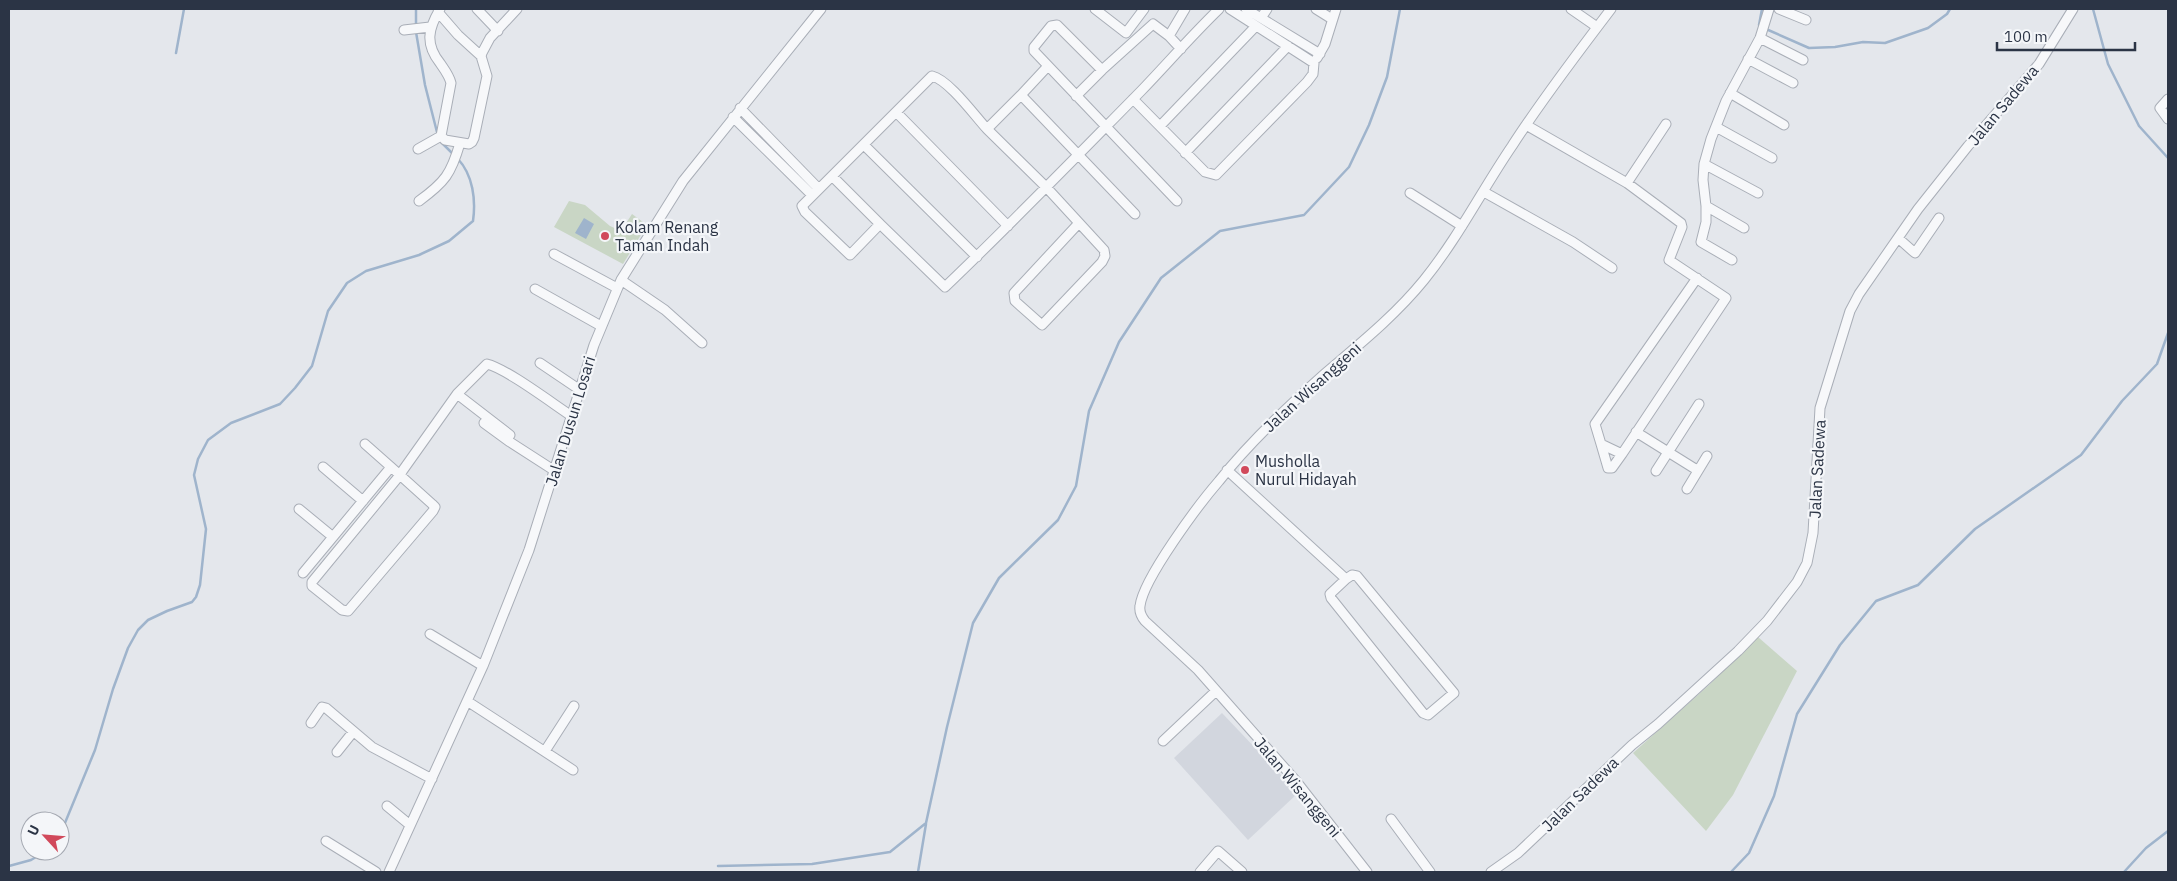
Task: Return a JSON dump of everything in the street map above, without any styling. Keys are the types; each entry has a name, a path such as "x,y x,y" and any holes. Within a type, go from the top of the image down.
{"street":[{"path":"477,9 498,31"},
{"path":"481,56 485,45 517,9"},
{"name":"Jalan Dusun Losari","path":"393,870 410,825 483,666 529,550 601,326 619,284 683,181 821,9"},
{"path":"1096,9 1134,41"},
{"path":"1169,36 1185,9"},
{"path":"832,176 946,287 1047,188 1219,9"},
{"path":"1230,9 1320,54"},
{"path":"1246,9 1288,46 1314,63"},
{"path":"1160,126 1259,22 1267,9"},
{"path":"1316,9 1332,18"},
{"path":"1133,99 1205,172 1216,175 1313,74 1314,63 1330,31 1336,9"},
{"path":"1571,9 1597,27"},
{"name":"Jalan Wisanggeni","path":"1367,872 1296,781 1183,655 1144,621 1140,610 1142,598 1178,536 1227,470 1264,430 1402,303 1423,281 1462,226 1565,67 1610,9"},
{"path":"1779,9 1806,20"},
{"name":"Jalan Sadewa","path":"1491,872 1518,852 1632,745 1658,724 1738,651 1768,621 1797,582 1807,563 1813,533 1817,434 1826,384 1850,311 1898,238 1968,146 2038,64 2073,9"},
{"path":"418,150 438,138 469,144 474,138 487,76 481,56 458,35 439,10 427,28 431,51 448,75 451,83 438,138"},
{"path":"1126,33 1142,12 1181,49"},
{"path":"1732,260 1701,242 1706,206 1703,180 1704,164 1730,93 1761,36 1768,12"},
{"path":"1076,96 1153,24"},
{"path":"1102,70 1055,25 1051,26 1034,47 1034,51 1105,128 1177,201"},
{"path":"406,30 427,28"},
{"path":"1761,36 1803,60"},
{"path":"1185,153 1288,46"},
{"path":"1748,59 1793,83"},
{"path":"986,129 1048,66"},
{"path":"880,224 850,254 803,209 804,204 930,78 935,77 950,88 986,129 1047,188 1104,250 1104,259 1042,325 1015,301 1014,293 1079,223"},
{"path":"1730,93 1784,125"},
{"path":"1021,95 1135,214"},
{"path":"2168,100 2160,108 2168,119"},
{"path":"740,108 816,192"},
{"path":"896,112 1008,226"},
{"path":"733,117 816,192"},
{"path":"1627,184 1666,124"},
{"path":"1526,125 1627,184 1681,223 1682,227 1669,260 1697,278 1726,298 1622,454 1612,468 1608,468 1595,424 1697,278"},
{"path":"1716,127 1772,158"},
{"path":"419,201 444,180 454,165 460,143"},
{"path":"864,144 977,257"},
{"path":"1704,164 1758,193"},
{"path":"1484,192 1573,242 1612,268"},
{"path":"1410,193 1462,226"},
{"path":"1706,206 1744,228"},
{"path":"1898,238 1915,253 1939,218"},
{"path":"554,254 658,304 702,342"},
{"path":"535,290 601,326"},
{"path":"540,363 580,390"},
{"path":"365,444 400,474 432,504 434,511 348,611 345,612 311,584 400,474 457,394 483,366 487,364 501,370 573,417"},
{"path":"457,394 510,434"},
{"path":"1656,471 1699,404"},
{"path":"484,423 555,471"},
{"path":"1636,432 1697,470"},
{"path":"1601,444 1622,454"},
{"path":"1687,489 1707,456"},
{"path":"323,467 363,501"},
{"path":"304,573 391,467"},
{"path":"1227,470 1346,579"},
{"path":"299,509 333,537"},
{"path":"1352,575 1357,576 1454,693 1428,715 1423,714 1331,598 1330,594 1346,579 1352,575"},
{"path":"430,634 483,666"},
{"path":"1164,741 1216,691"},
{"path":"467,701 573,770"},
{"path":"545,751 574,706"},
{"path":"311,723 322,707 324,707 372,747 432,779"},
{"path":"337,752 353,732"},
{"path":"388,806 410,825"},
{"path":"1391,819 1430,872"},
{"path":"326,840 376,872"},
{"path":"1200,872 1218,851 1242,872"}],"shaded area":[{"path":"1222,713 1298,793 1248,840 1174,758"}],"green space":[{"name":"Kolam Renang Taman Indah","path":"569,201 585,205 610,226 621,231 632,214 647,225 623,264 554,227"},
{"path":"1758,637 1797,671 1733,795 1706,831 1633,753 1709,685"}],"water":[{"path":"584,218 594,224 586,239 575,233"}],"waterway":[{"path":"176,53 184,9"},
{"path":"416,9 416,26"},
{"path":"718,866 812,864 890,852 926,823 947,727 973,623 999,578 1058,520 1076,486 1089,411 1119,342 1161,278 1220,231 1304,215 1349,167 1369,125 1387,77 1400,9"},
{"path":"1762,9 1759,25 1762,26"},
{"path":"1766,29 1809,48 1835,47 1863,42 1885,43 1928,28 1947,14 1950,9"},
{"path":"2093,9 2108,64 2139,126 2168,158"},
{"path":"416,32 425,85 439,140 454,155"},
{"path":"70,811 95,750 113,689 128,648 138,630 148,620 192,602 196,597 200,585 206,529 194,475 198,459 208,440 231,423 280,404 295,388 312,366 328,311 347,283 366,271 419,255 449,241 473,221 474,196 467,172 458,159"},
{"path":"1731,872 1749,853 1774,796 1797,714 1840,645 1876,601 1918,585 1975,529 2081,455 2122,401 2157,364 2168,333"},
{"path":"918,872 926,824"},
{"path":"2124,872 2146,848 2168,831"},
{"path":"9,866 27,861"}],"place":[{"name":"Kolam Renang Taman Indah","path":"605,236"},
{"name":"Musholla Nurul Hidayah","path":"1245,470"}]}
